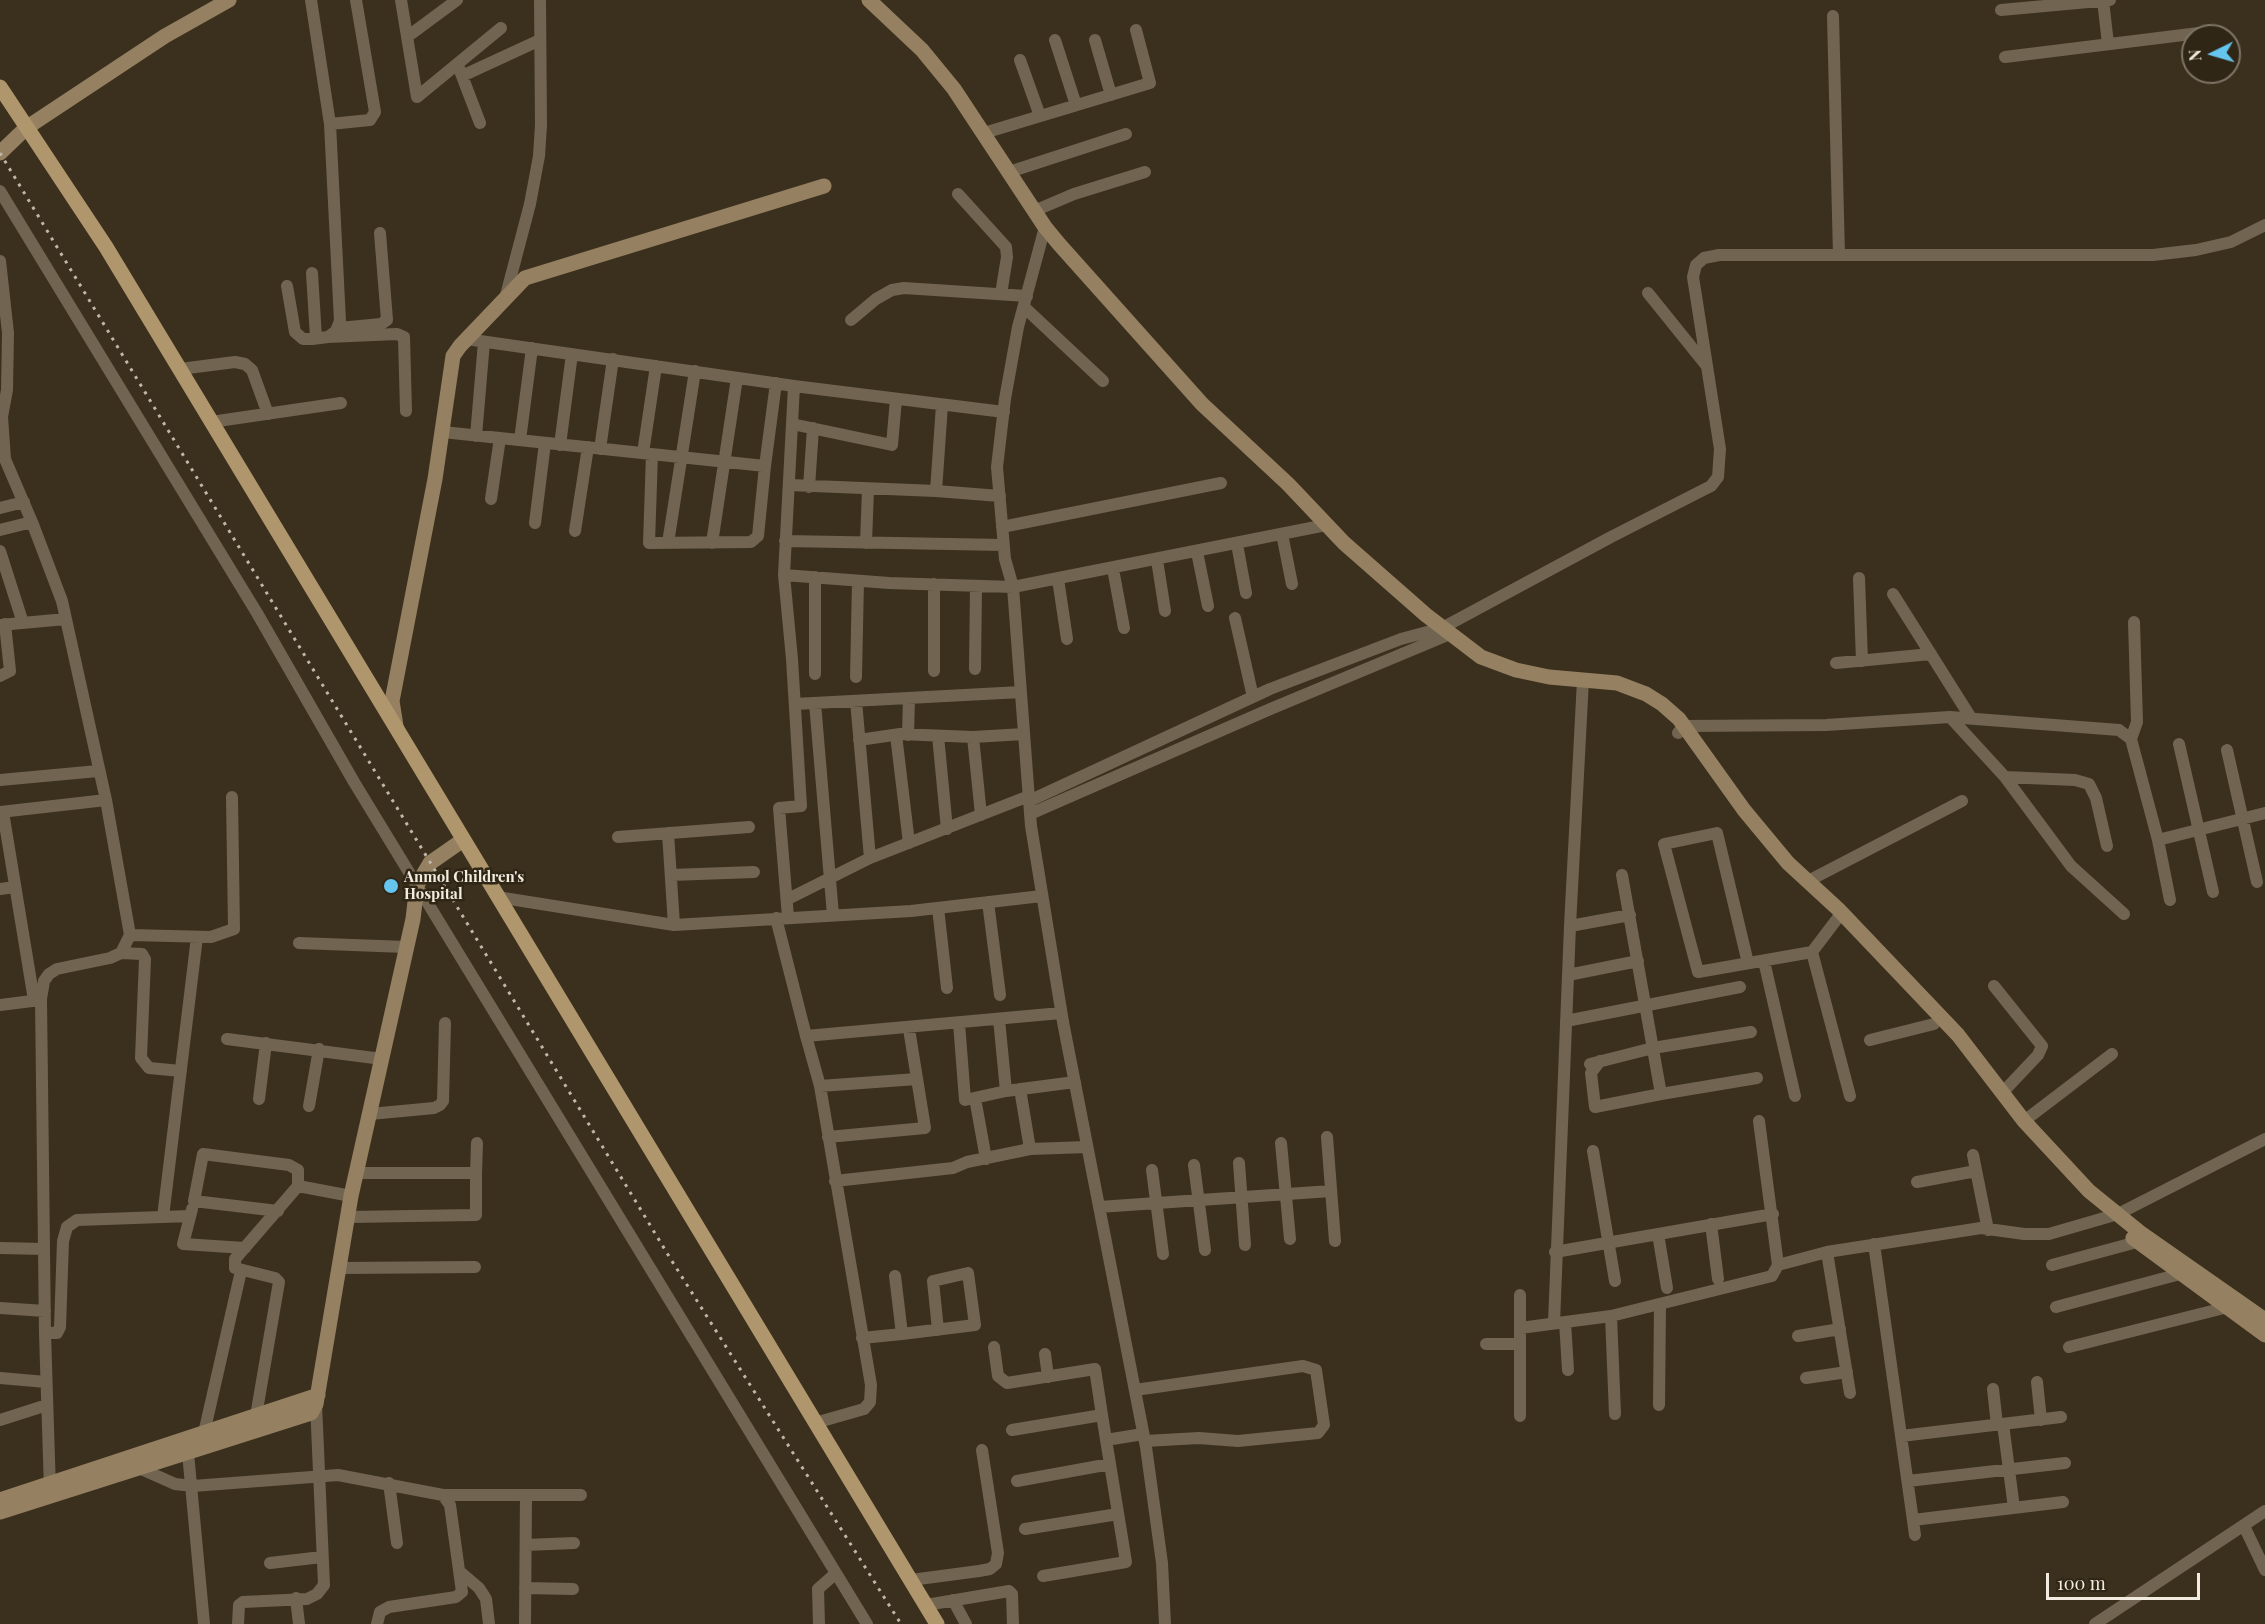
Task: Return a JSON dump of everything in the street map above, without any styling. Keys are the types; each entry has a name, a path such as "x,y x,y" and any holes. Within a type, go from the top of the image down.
{"main road":[{"path":"0,87 106,247 938,1624"}],"street":[{"path":"0,153 26,128 165,36 229,0"},
{"path":"311,0 330,123 339,328"},
{"path":"330,123 370,120 375,112 356,0"},
{"path":"401,0 417,98 460,70 540,40"},
{"path":"407,37 445,4 457,0"},
{"path":"504,300 530,204 538,156 541,125 540,0"},
{"path":"869,0 922,50 954,88 1045,227 1184,385 1288,484 1326,525 1446,631 1481,657 1516,670 1617,683 1646,694 1662,704 1788,863 1808,881 1831,910 1934,1024 2020,1129 2070,1183 2229,1302 2265,1335"},
{"path":"2001,10 2106,0 2108,44"},
{"path":"1833,16 1839,255"},
{"path":"460,70 501,28"},
{"path":"984,133 1150,83 1136,30"},
{"path":"2005,57 2181,35"},
{"path":"1054,40 1076,105"},
{"path":"1095,40 1111,95"},
{"path":"1020,60 1040,116"},
{"path":"460,70 480,123"},
{"path":"1009,172 1126,134"},
{"path":"1034,211 1074,194 1145,172"},
{"path":"396,730 392,701 403,656 443,432 453,356 466,339 525,279 544,271 824,186"},
{"path":"0,190 257,613 417,885 867,1624"},
{"path":"958,194 1006,247 1002,294"},
{"path":"1030,814 1446,631 1711,486 1718,477 1721,462 1693,277 1696,264 1711,255 2153,255 2196,250 2231,242 2265,225"},
{"path":"1045,227 1025,301 1004,412 997,467 1002,527 1013,587 1030,814 1042,896 1087,1147 1144,1438 1162,1563 1165,1624"},
{"path":"322,337 339,328 381,324 387,320 380,233"},
{"path":"0,261 8,333 2,443 4,459 24,502 62,601 106,800 130,935 121,953"},
{"path":"312,273 322,337"},
{"path":"287,286 296,332 303,339 397,334 404,337 406,411"},
{"path":"851,320 876,299 892,290 904,288 1002,294 1025,301 1103,381"},
{"path":"1648,293 1707,366"},
{"path":"466,339 794,386 1004,412"},
{"path":"476,435 484,342"},
{"path":"520,440 532,348"},
{"path":"560,444 572,354"},
{"path":"575,531 613,359"},
{"path":"180,369 235,362 245,364 252,370 268,414"},
{"path":"656,366 647,454 649,543 751,542 758,536 776,383"},
{"path":"668,543 695,371"},
{"path":"712,543 737,378"},
{"path":"794,386 784,575 801,806 779,808 788,899 782,918 806,1036 820,1086 871,1385 870,1402 864,1408 815,1423"},
{"path":"792,424 892,445 896,399"},
{"path":"211,422 341,403"},
{"path":"936,491 942,405"},
{"path":"809,487 813,428"},
{"path":"443,432 765,466"},
{"path":"491,499 500,438"},
{"path":"535,523 545,443"},
{"path":"1002,527 1221,483"},
{"path":"789,485 1000,496"},
{"path":"866,543 868,489"},
{"path":"0,508 24,502"},
{"path":"0,530 32,522"},
{"path":"784,575 1013,587 1326,525"},
{"path":"1282,534 1292,584"},
{"path":"785,542 1004,545"},
{"path":"1238,543 1246,593"},
{"path":"0,551 23,622"},
{"path":"1197,552 1208,606"},
{"path":"1157,560 1165,610"},
{"path":"1113,568 1124,628"},
{"path":"815,577 815,674"},
{"path":"1859,578 1862,661"},
{"path":"1058,579 1067,639"},
{"path":"856,677 858,580"},
{"path":"934,584 934,671"},
{"path":"975,669 976,586"},
{"path":"1893,594 1971,718"},
{"path":"1234,618 1253,697"},
{"path":"0,676 10,672 3,624 66,619"},
{"path":"2134,622 2137,722 2131,739 2170,900"},
{"path":"788,899 870,858 1029,798 1253,697 1401,639 1446,631"},
{"path":"1836,663 1931,654"},
{"path":"1568,1370 1556,1323 1555,1252 1583,680"},
{"path":"795,704 1021,692"},
{"path":"909,698 902,735 909,843"},
{"path":"856,701 870,858"},
{"path":"815,703 833,915"},
{"path":"1681,729 1826,726 1950,717 2119,730 2131,739"},
{"path":"1950,717 2005,777 2071,866 2124,914"},
{"path":"1681,729 1762,845 1958,1035 2024,1121 2137,1242 2180,1274 2265,1320"},
{"path":"860,740 902,735 973,737 1024,734"},
{"path":"938,736 946,829"},
{"path":"973,737 981,815"},
{"path":"2179,744 2213,892"},
{"path":"2227,750 2257,882"},
{"path":"0,780 98,771"},
{"path":"2005,777 2075,780 2089,784 2096,798 2107,846"},
{"path":"130,935 197,937 225,935 234,929 232,796"},
{"path":"50,1491 38,1000 1,812 106,800"},
{"path":"1808,881 1962,801"},
{"path":"2157,840 2265,813"},
{"path":"618,837 749,827"},
{"path":"668,833 674,925"},
{"path":"1749,963 1717,833 1664,844 1698,972 1812,952"},
{"path":"238,1624 239,1605 243,1602 308,1599 317,1594 324,1585 318,1476 317,1400 341,1268 351,1196 406,947 417,885 430,863 463,840"},
{"path":"671,876 754,872"},
{"path":"1622,875 1661,1094"},
{"path":"0,889 15,887"},
{"path":"497,897 674,925 938,908 1042,896"},
{"path":"988,902 1000,995"},
{"path":"938,908 947,988"},
{"path":"1831,910 1812,952 1850,1096"},
{"path":"1570,926 1630,915"},
{"path":"163,1217 197,937"},
{"path":"299,943 406,947"},
{"path":"38,1000 44,981 57,969 110,958 121,953 142,954 145,959 141,1058 149,1068 181,1071"},
{"path":"1568,975 1638,961"},
{"path":"1764,961 1795,1096"},
{"path":"1994,986 2042,1046 2038,1055 2002,1092"},
{"path":"1566,1021 1740,987"},
{"path":"0,1005 38,1000"},
{"path":"806,1036 909,1029 1062,1013"},
{"path":"999,1020 1006,1091"},
{"path":"370,1114 440,1106 445,1023"},
{"path":"959,1023 965,1100 1006,1091 1075,1082"},
{"path":"1870,1040 1934,1024"},
{"path":"828,1137 925,1128 909,1029"},
{"path":"1750,1032 1653,1048 1595,1063 1591,1073 1595,1107 1757,1077"},
{"path":"227,1039 319,1049 382,1059"},
{"path":"259,1099 266,1043"},
{"path":"309,1106 319,1049"},
{"path":"2024,1121 2112,1054"},
{"path":"820,1086 917,1079"},
{"path":"1020,1089 1030,1149"},
{"path":"975,1098 986,1159"},
{"path":"1520,1328 1611,1316 1772,1276 1779,1265 1759,1120"},
{"path":"1327,1137 1335,1241"},
{"path":"1779,1265 1827,1252 1874,1244 1988,1230 2049,1234 2113,1215 2265,1139"},
{"path":"348,1217 476,1215 477,1143"},
{"path":"1281,1143 1290,1239"},
{"path":"835,1181 953,1168 1030,1149 1087,1147"},
{"path":"1593,1151 1615,1281"},
{"path":"244,1248 183,1244 203,1154 289,1165 298,1170 298,1186 233,1263 235,1268 241,1271 275,1278 279,1282 256,1416"},
{"path":"1973,1155 1988,1230"},
{"path":"1239,1163 1245,1245"},
{"path":"1194,1165 1205,1250"},
{"path":"1152,1170 1163,1254"},
{"path":"1917,1182 1976,1172"},
{"path":"357,1173 476,1173"},
{"path":"298,1186 351,1196"},
{"path":"1099,1207 1331,1191"},
{"path":"194,1201 278,1211"},
{"path":"1555,1252 1773,1214"},
{"path":"45,1333 57,1333 60,1328 63,1241 68,1227 76,1220 190,1216"},
{"path":"1711,1224 1718,1279"},
{"path":"1658,1234 1667,1287"},
{"path":"2052,1265 2137,1242"},
{"path":"1874,1244 1916,1535"},
{"path":"0,1248 44,1249"},
{"path":"1827,1252 1850,1393"},
{"path":"341,1268 475,1267"},
{"path":"204,1433 241,1271"},
{"path":"862,1338 938,1330 975,1325 968,1273 933,1281 938,1330"},
{"path":"2056,1307 2180,1274"},
{"path":"895,1276 902,1334"},
{"path":"1520,1295 1520,1416"},
{"path":"2069,1347 2229,1302"},
{"path":"1659,1405 1660,1305"},
{"path":"0,1308 45,1311"},
{"path":"1611,1316 1615,1414"},
{"path":"1798,1336 1840,1329"},
{"path":"1486,1344 1520,1344"},
{"path":"994,1347 998,1376 1007,1383 1095,1369 1126,1562 1043,1576"},
{"path":"1045,1354 1048,1377"},
{"path":"1106,1440 1199,1438 1238,1441 1318,1433 1324,1425 1317,1370 1303,1366 1135,1390"},
{"path":"1806,1378 1846,1372"},
{"path":"0,1378 46,1382"},
{"path":"2037,1382 2041,1420"},
{"path":"1994,1389 2014,1508"},
{"path":"0,1512 204,1433 317,1400"},
{"path":"0,1500 50,1491 139,1468 300,1418 311,1413 317,1400"},
{"path":"0,1420 47,1405"},
{"path":"1012,1430 1102,1415"},
{"path":"1901,1436 2061,1418"},
{"path":"910,1580 990,1569 996,1564 998,1553 982,1450"},
{"path":"188,1453 193,1486 204,1624"},
{"path":"1908,1481 2066,1463"},
{"path":"1017,1481 1110,1464"},
{"path":"139,1468 175,1484 193,1486 338,1475 443,1494 581,1495"},
{"path":"389,1483 397,1543"},
{"path":"377,1624 380,1612 388,1607 456,1597 462,1592 450,1505 443,1494"},
{"path":"525,1624 526,1495"},
{"path":"1913,1520 2063,1502"},
{"path":"2095,1624 2265,1511"},
{"path":"1025,1529 1119,1514"},
{"path":"2244,1526 2265,1570"},
{"path":"526,1545 574,1543"},
{"path":"270,1563 322,1557"},
{"path":"459,1571 479,1588 486,1599 489,1624"},
{"path":"819,1624 818,1589 835,1574"},
{"path":"525,1588 573,1589"},
{"path":"926,1605 1009,1592 1012,1594 1013,1624"},
{"path":"296,1598 299,1624"},
{"path":"953,1600 966,1624"}],"railway":[{"path":"0,153 670,1258 901,1624"}],"place":[{"name":"Anmol Children's Hospital","path":"391,886"}]}
